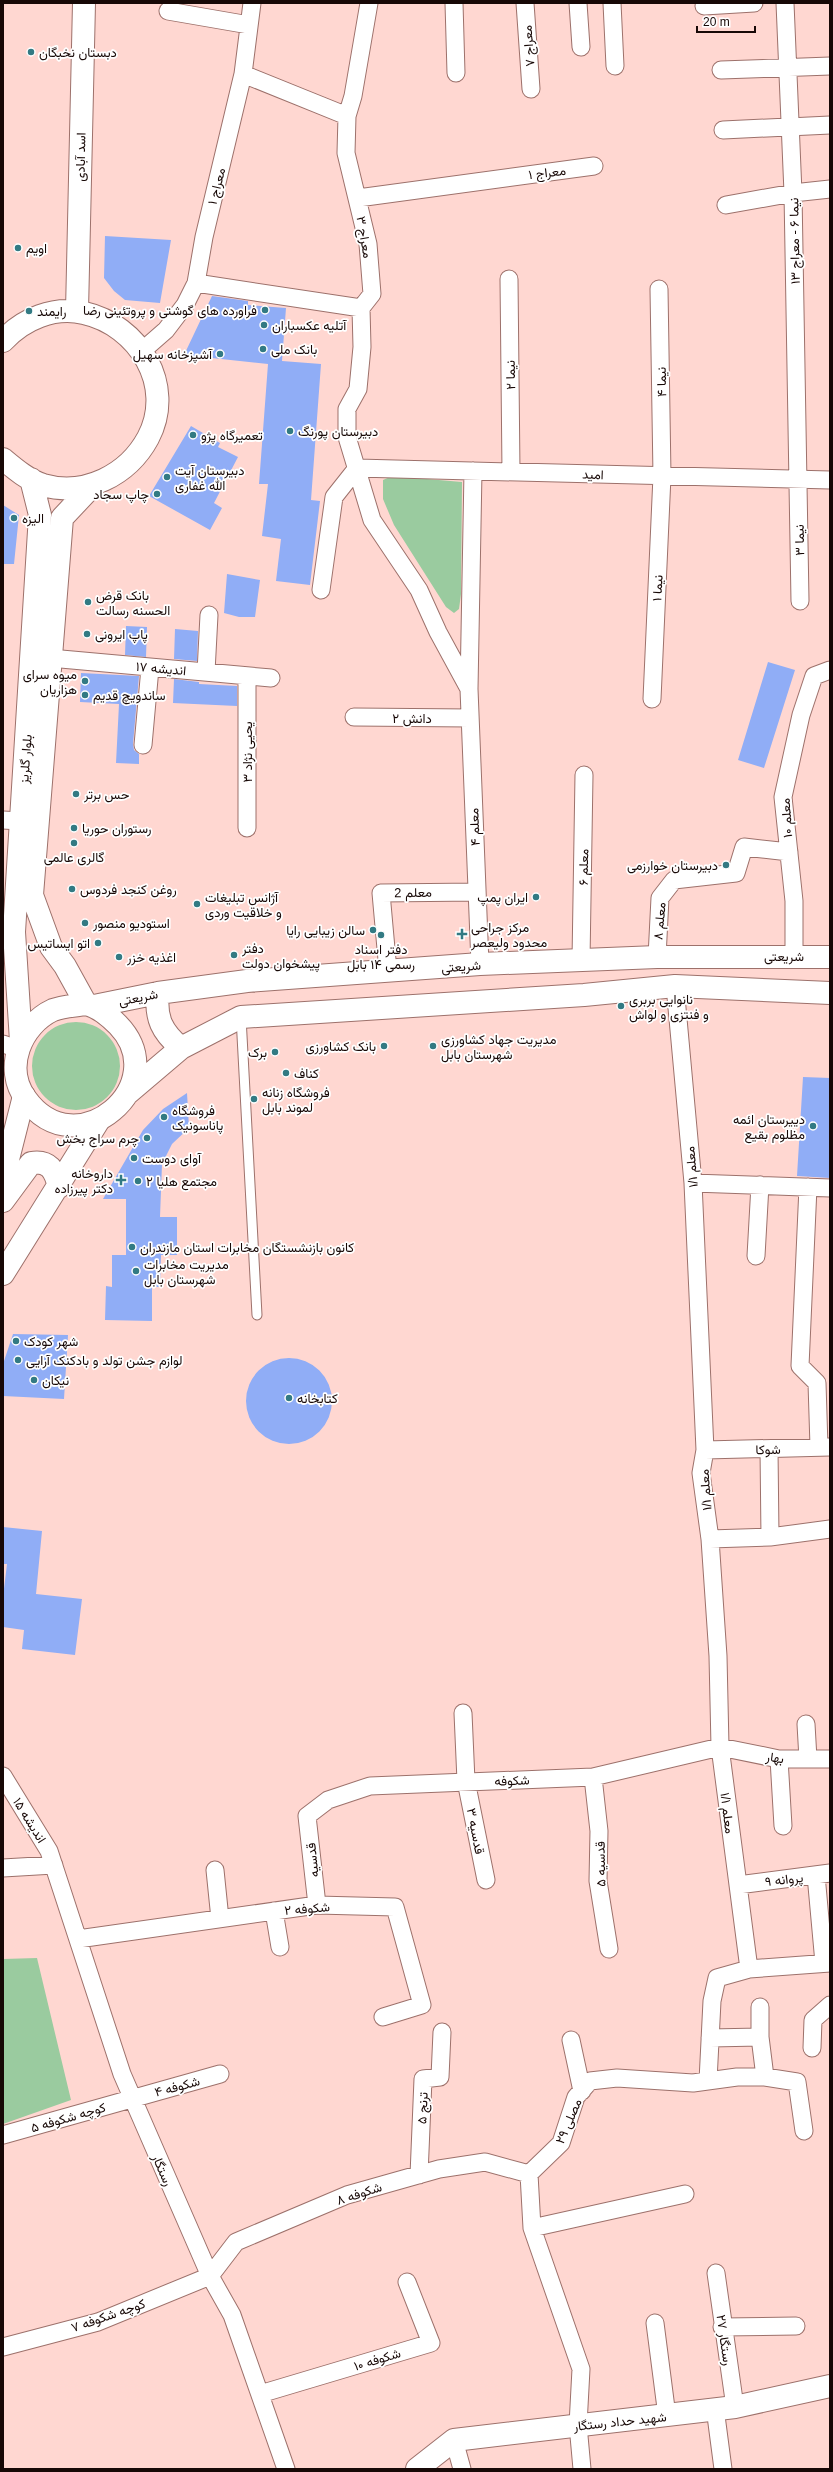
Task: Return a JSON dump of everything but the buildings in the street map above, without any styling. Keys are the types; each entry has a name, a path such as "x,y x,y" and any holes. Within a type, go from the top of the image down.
{"main road":[{"name":"اسد آبادی","path":"77,311 84,3"},
{"path":"3,341 12,331 31,319 54,312 77,311 100,316 122,328 142,351 151,366 157,390 156,414 148,437 135,458 117,474 94,484 69,488 43,484 31,479 21,474 3,459"},
{"name":"بلوار گلریز","path":"14,1045 14,932 11,820 40,515 31,479"},
{"name":"بلوار گلریز","path":"90,1005 51,947 32,895 62,518 94,484"},
{"name":"شریعتی","path":"90,1005 158,993 247,981 480,964 656,957 830,957"},
{"path":"128,1093 181,1048 241,1017 584,995 676,986 830,993"},
{"path":"158,993 156,1009 160,1025 168,1038 181,1048"},
{"path":"90,1005 112,1018 123,1030 131,1045 134,1061 134,1077 128,1093 121,1104 99,1120 87,1124 63,1124 40,1114 24,1096 18,1081 14,1045 40,1017 54,1010 90,1005"},
{"path":"4,1168 24,1096"},
{"path":"3,1274 59,1187 99,1120"},
{"path":"3,1201 31,1162 40,1161 50,1166 56,1173 59,1187"},
{"name":"شهید حداد رستگار","path":"454,2440 667,2416 830,2389"},
{"path":"417,2469 454,2440"}],"street":[{"name":"معراج ۱","path":"142,351 166,330 185,305 196,283 204,237 244,74 252,3"},
{"name":"معراج ۳","path":"361,308 372,294 368,244 346,153 347,116 353,96 369,3"},
{"path":"454,3 456,73"},
{"name":"معراج ۷","path":"525,3 531,89"},
{"path":"578,3 581,47"},
{"path":"612,3 615,66"},
{"path":"704,6 754,3"},
{"name":"نیما ۶ - معراج ۱۳","path":"785,3 793,193 798,479"},
{"path":"168,10 249,25"},
{"path":"721,70 830,66"},
{"path":"244,74 347,116"},
{"path":"723,130 830,125"},
{"name":"معراج ۱","path":"358,198 594,166"},
{"path":"726,205 793,193 830,189"},
{"name":"نیما ۲","path":"509,278 511,472"},
{"path":"196,283 361,308 362,347 358,389 347,409 347,437 372,520 419,590 438,632 469,689"},
{"name":"نیما ۴","path":"659,289 662,476"},
{"path":"321,590 334,497 357,468"},
{"name":"امید","path":"357,468 830,480"},
{"name":"معلم ۴","path":"474,471 469,689 480,964"},
{"name":"نیما ۱","path":"652,699 662,476"},
{"name":"نیما ۳","path":"798,479 800,601"},
{"path":"206,672 209,615"},
{"name":"اندیشه ۱۷","path":"50,658 271,678"},
{"path":"143,745 150,668"},
{"name":"معلم ۱۰","path":"794,956 794,901 783,797 789,764 801,715 814,676 830,670"},
{"name":"یحیی نژاد ۳","path":"247,676 247,828"},
{"name":"دانش ۲","path":"354,717 470,718"},
{"name":"معلم ۶","path":"581,960 584,775"},
{"name":"معلم ۸","path":"656,957 660,898 674,880 736,873 744,846 789,852"},
{"name":"معلم 2","path":"388,971 381,893 477,892"},
{"name":"معلم ۱/۱","path":"676,986 692,1183 705,1450 701,1472 710,1539 718,1656 720,1747 749,1969"},
{"path":"692,1183 830,1188"},
{"path":"756,1256 760,1185"},
{"path":"808,1187 800,1366 817,1383 825,1447"},
{"name":"شوکا","path":"705,1450 825,1447"},
{"path":"769,1449 770,1537"},
{"path":"710,1539 770,1537 830,1529"},
{"name":"قدسیه ۳","path":"463,1713 466,1781 486,1880"},
{"path":"806,1724 808,1759"},
{"name":"بهار","path":"720,1747 779,1759 830,1759"},
{"name":"شکوفه","path":"308,1816 328,1800 370,1786 593,1777 720,1747"},
{"path":"779,1759 783,1826"},
{"name":"اندیشه ۱۵","path":"3,1776 50,1851 54,1865"},
{"name":"قدسیه ۵","path":"593,1777 599,1831 598,1881 609,1949"},
{"name":"قدسیه","path":"308,1816 317,1905"},
{"path":"3,1868 54,1865"},
{"name":"رستگار","path":"54,1865 122,2074 210,2276 232,2315 286,2469"},
{"path":"215,1870 220,1919"},
{"path":"708,2081 712,2001 717,1978 749,1969 827,1963 823,1874"},
{"name":"پروانه ۹","path":"738,1885 823,1874"},
{"name":"شکوفه ۲","path":"78,1939 317,1905 395,1907 422,2005 383,2016"},
{"path":"274,1912 280,1947"},
{"path":"812,2048 813,2020 830,2005"},
{"path":"760,2007 760,2037 764,2077"},
{"name":"ترنج ۵","path":"418,2175 423,2078 440,2077 442,2032"},
{"path":"710,2038 760,2037"},
{"path":"571,2040 582,2091"},
{"name":"شکوفه ۴","path":"133,2098 220,2074"},
{"name":"مصلی ۲۹","path":"529,2174 561,2143 576,2097 590,2081 617,2078 693,2083 764,2077 797,2082 804,2131"},
{"name":"کوچه شکوفه ۵","path":"3,2135 133,2098"},
{"name":"شکوفه ۸","path":"210,2276 236,2242 347,2195 439,2169 485,2162 529,2174"},
{"path":"529,2174 532,2228 581,2368 578,2425 582,2469"},
{"path":"532,2228 685,2194"},
{"name":"رستگار ۲۷","path":"716,2272 722,2327 725,2407 723,2469"},
{"name":"کوچه شکوفه ۷","path":"3,2347 98,2322 210,2276"},
{"name":"شکوفه ۱۰","path":"260,2394 431,2343 407,2282"},
{"path":"655,2324 667,2416"},
{"path":"722,2327 796,2326"},
{"path":"454,2440 462,2469"}],"lane":[{"path":"241,1017 257,1315"}],"green space":[{"path":"392,476 462,482 461,594 459,609 454,613 446,607 394,525 383,499 383,480"},
{"path":"76,1022 93,1025 107,1035 117,1049 120,1066 117,1083 107,1097 93,1107 76,1110 59,1107 45,1097 35,1083 32,1066 35,1049 45,1035 59,1025"},
{"path":"37,1958 71,2100 3,2124 3,1959"}],"place":[{"name":"دبستان نخبگان","path":"31,52"},
{"name":"اویم","path":"18,248"},
{"name":"فراورده های گوشتی و پروتئینی رضا","path":"265,310"},
{"name":"رایمند","path":"29,311"},
{"name":"آتلیه عکسباران","path":"264,325"},
{"name":"بانک ملی","path":"263,349"},
{"name":"آشپزخانه سهیل","path":"220,354"},
{"name":"دبیرستان پورنگ","path":"290,431"},
{"name":"تعمیرگاه پژو","path":"193,435"},
{"name":"دبیرستان آیت الله غفاری","path":"167,477"},
{"name":"چاپ سجاد","path":"157,494"},
{"name":"الیزه","path":"14,518"},
{"name":"بانک قرض الحسنه رسالت","path":"88,602"},
{"name":"پاپ ایرونی","path":"87,634"},
{"name":"میوه سرای هزاریان","path":"85,681"},
{"name":"ساندویچ قدیم","path":"85,695"},
{"name":"حس برتر","path":"76,794"},
{"name":"رستوران حوریا","path":"74,828"},
{"name":"گالری عالمی","path":"74,843"},
{"name":"دبیرستان خوارزمی","path":"726,865"},
{"name":"روغن کنجد فردوس","path":"72,889"},
{"name":"ایران پمپ","path":"536,897"},
{"name":"آژانس تبلیغات و خلاقیت وردی","path":"197,904"},
{"name":"استودیو منصور","path":"85,923"},
{"name":"سالن زیبایی رایا","path":"373,930"},
{"name":"مرکز جراحی محدود ولیعصر","path":"462,934"},
{"name":"دفتر اسناد رسمی ۱۴ بابل","path":"381,935"},
{"name":"اتو ایساتیس","path":"98,943"},
{"name":"دفتر پیشخوان دولت","path":"234,955"},
{"name":"اغذیه خزر","path":"119,957"},
{"name":"نانوایی بربری و فنتزی و لواش","path":"621,1006"},
{"name":"بانک کشاورزی","path":"384,1046"},
{"name":"مدیریت جهاد کشاورزی شهرستان بابل","path":"433,1046"},
{"name":"برک","path":"275,1052"},
{"name":"کناف","path":"286,1073"},
{"name":"فروشگاه زنانه لموند بابل","path":"254,1099"},
{"name":"فروشگاه پاناسونیک","path":"164,1117"},
{"name":"دییرستان ائمه مظلوم بقیع","path":"813,1126"},
{"name":"چرم سراج بخش","path":"147,1138"},
{"name":"آوای دوست","path":"134,1158"},
{"name":"داروخانه دکتر پیرزاده","path":"121,1180"},
{"name":"مجتمع هلیا ۲","path":"138,1181"},
{"name":"کانون بازنشستگان مخابرات استان مازندران","path":"132,1247"},
{"name":"مدیریت مخابرات شهرستان بابل","path":"136,1271"},
{"name":"شهر کودک","path":"16,1341"},
{"name":"لوازم جشن تولد و بادکنک آرایی","path":"18,1360"},
{"name":"نیکان","path":"34,1380"},
{"name":"کتابخانه","path":"289,1398"}]}
